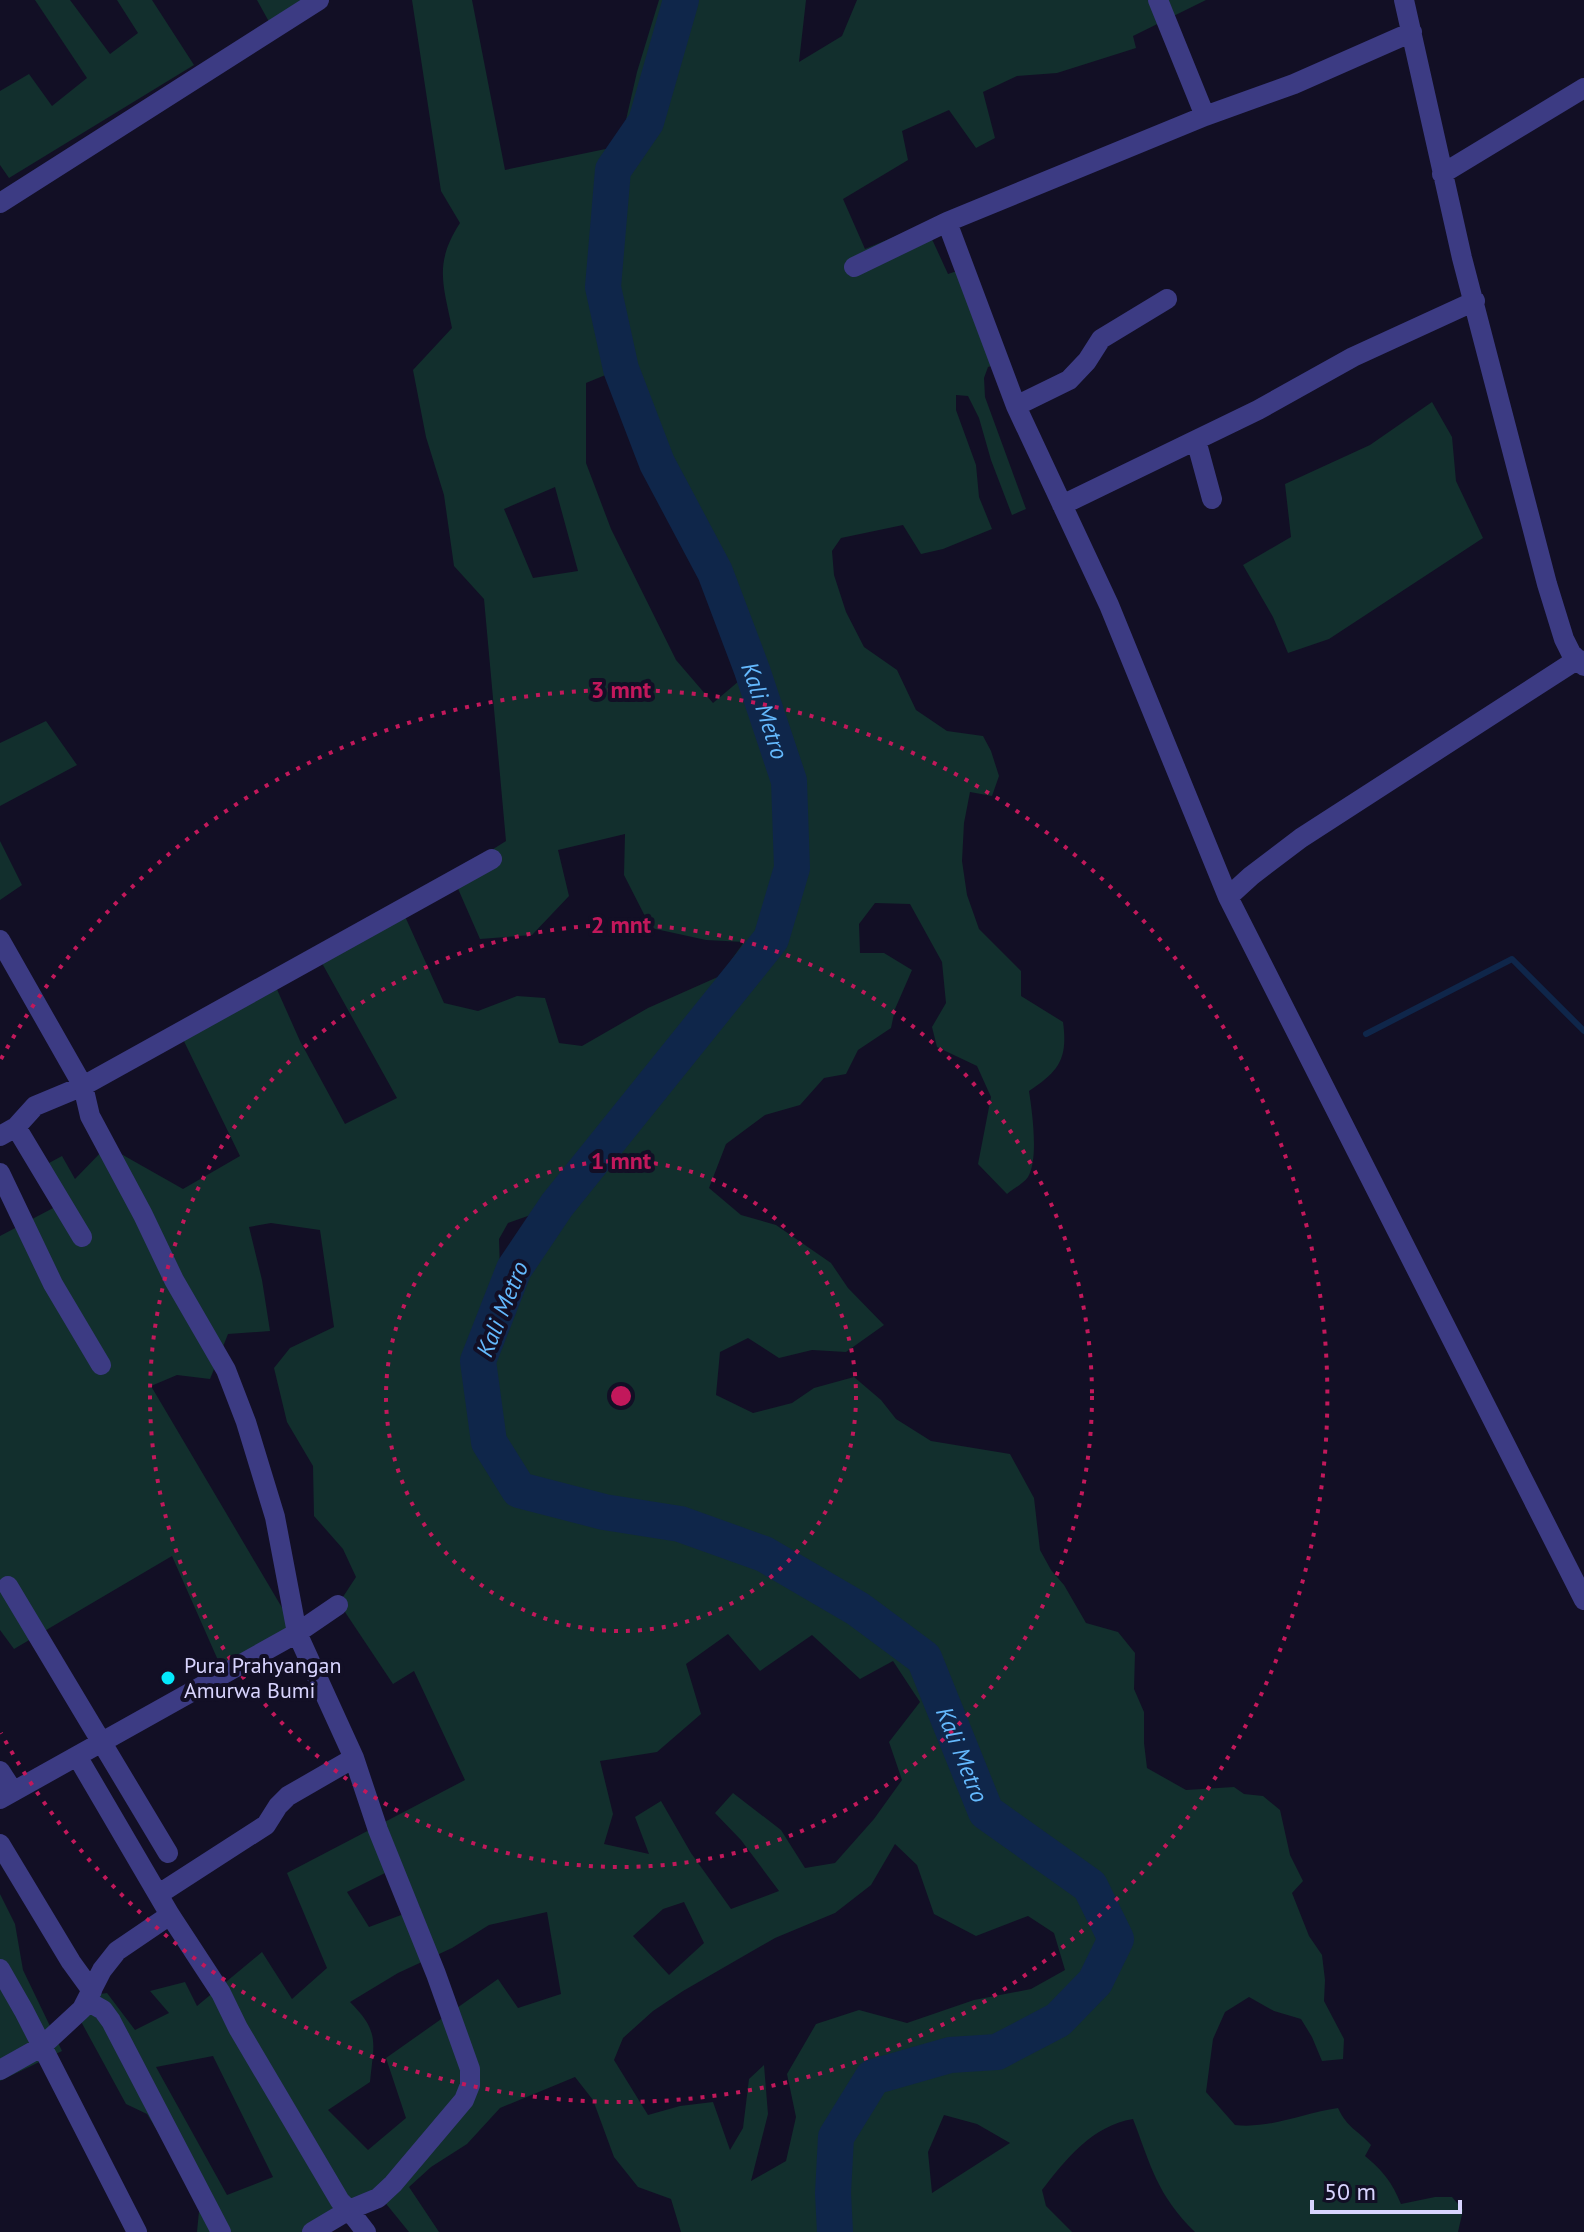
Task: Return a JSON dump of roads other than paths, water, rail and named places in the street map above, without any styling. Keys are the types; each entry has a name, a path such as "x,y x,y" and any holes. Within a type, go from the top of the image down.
{"street":[{"path":"0,203 319,0"},
{"path":"1158,0 1205,116"},
{"path":"1228,897 1301,838 1581,663 1564,639 1547,584 1442,174 1407,2"},
{"path":"854,267 947,222 1205,116 1294,84 1412,32"},
{"path":"1442,174 1584,88"},
{"path":"947,222 1016,406 1109,605 1228,897 1584,1600"},
{"path":"1016,406 1069,380 1087,361 1101,339 1167,299"},
{"path":"1062,505 1258,410 1353,357 1475,301"},
{"path":"1196,440 1212,499"},
{"path":"82,1237 8,1132 35,1106 83,1086 492,859"},
{"path":"0,940 83,1086 90,1116 174,1280 226,1370 246,1422 275,1517 297,1633 354,1758 378,1830 470,2069 470,2085 464,2100 393,2184 378,2198 349,2210 312,2232"},
{"path":"0,1173 53,1284 101,1365"},
{"path":"8,1586 168,1853"},
{"path":"0,1771 7,1795 297,1633 338,1605"},
{"path":"77,1756 170,1915 221,1993 238,2028 333,2189 366,2232"},
{"path":"159,1894 266,1825 288,1796 354,1758"},
{"path":"0,1844 89,1996 111,2021 221,2232"},
{"path":"0,2070 41,2047 89,1996 102,1970 117,1951 170,1915"},
{"path":"0,1969 137,2232"}],"waterway":[{"name":"Kali Metro","path":"681,0 646,122 613,170 603,287 621,369 657,463 715,572 789,781 792,868 771,939 557,1205 514,1269 478,1361 489,1442 519,1490 604,1512 680,1524 764,1554 858,1609 924,1658 986,1812 1090,1886 1116,1939 1095,1982 1058,2020 997,2052 950,2055 873,2077 836,2137 833,2193 835,2232"},
{"path":"1366,1034 1512,959 1584,1031"}],"place":[{"name":"Pura Prahyangan Amurwa Bumi","path":"168,1678"}]}
